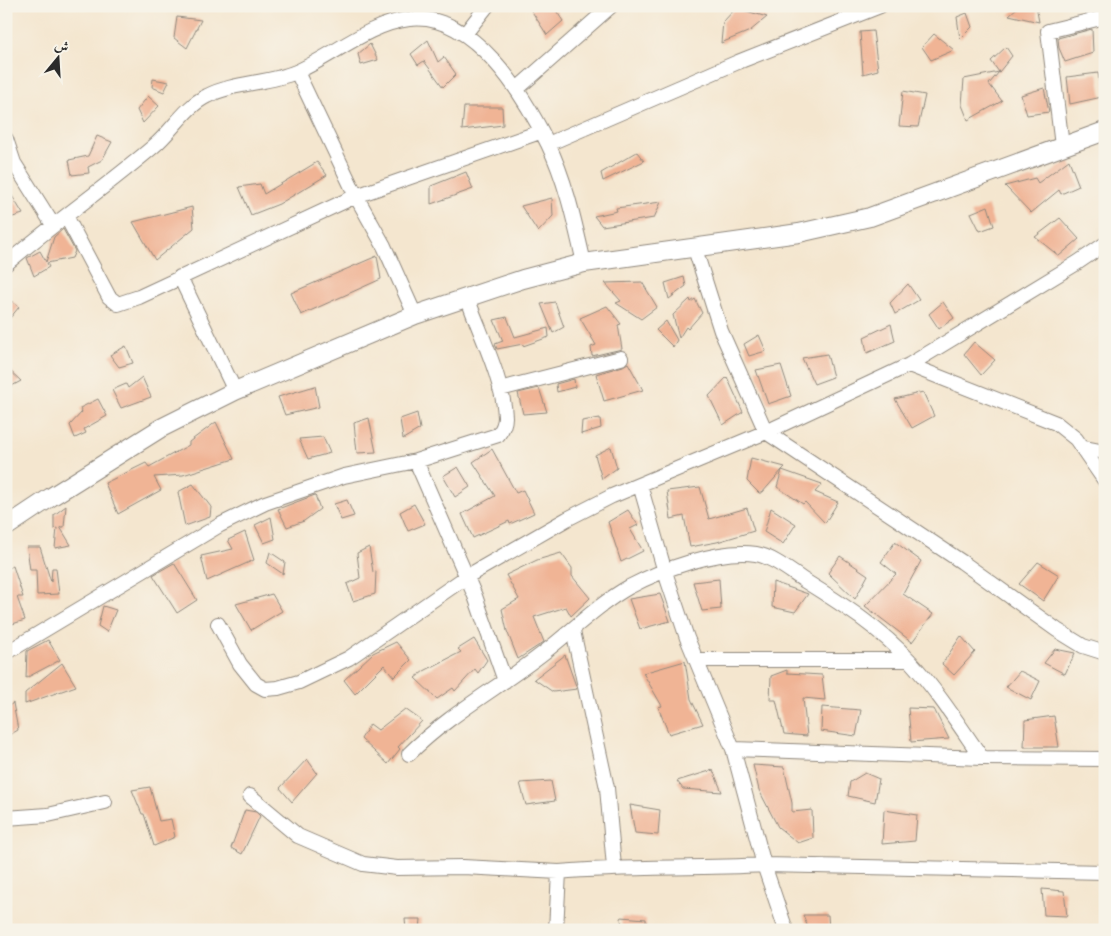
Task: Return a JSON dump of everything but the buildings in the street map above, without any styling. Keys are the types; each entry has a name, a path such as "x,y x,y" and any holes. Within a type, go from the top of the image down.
{"main road":[{"path":"6,527 161,428 235,391 415,315 467,297 584,264 799,233 870,217 1105,131"}],"street":[{"path":"465,34 487,6"},
{"path":"517,89 611,6"},
{"path":"66,216 113,302 118,304 356,196 544,138 880,6"},
{"path":"1062,146 1048,31 1105,17"},
{"path":"6,264 154,146 206,96 297,72 383,26 407,19 428,20 465,34 501,69 517,89 544,138 574,222 584,264"},
{"path":"297,72 356,196 384,246 415,315"},
{"path":"6,139 20,175 53,225"},
{"path":"218,624 240,664 256,684 265,689 278,688 299,682 349,658 421,611 466,577 567,519 612,496 766,432 909,365 1105,244"},
{"path":"695,249 721,331 766,432 962,562 1058,630 1083,646 1105,653"},
{"path":"180,277 235,391"},
{"path":"6,653 212,529 265,503 344,476 416,461 498,435 502,430 505,417 500,389 467,297"},
{"path":"500,389 621,358"},
{"path":"909,365 1056,423 1071,434 1084,448 1105,481"},
{"path":"1084,448 1105,452"},
{"path":"416,461 466,577 505,681"},
{"path":"640,485 665,572 687,638 733,749 764,865 786,930"},
{"path":"409,754 429,734 505,681 573,631 609,600 630,587 665,572 716,556 756,554 775,562 842,604 909,660 942,698 982,758"},
{"path":"573,631 607,788 614,867"},
{"path":"697,660 909,660"},
{"path":"733,749 982,758 1105,759"},
{"path":"250,796 298,836 363,864 397,868 463,867 559,872 614,867 764,865 1105,872"},
{"path":"6,818 48,815 105,802"},
{"path":"556,930 559,872"}]}
